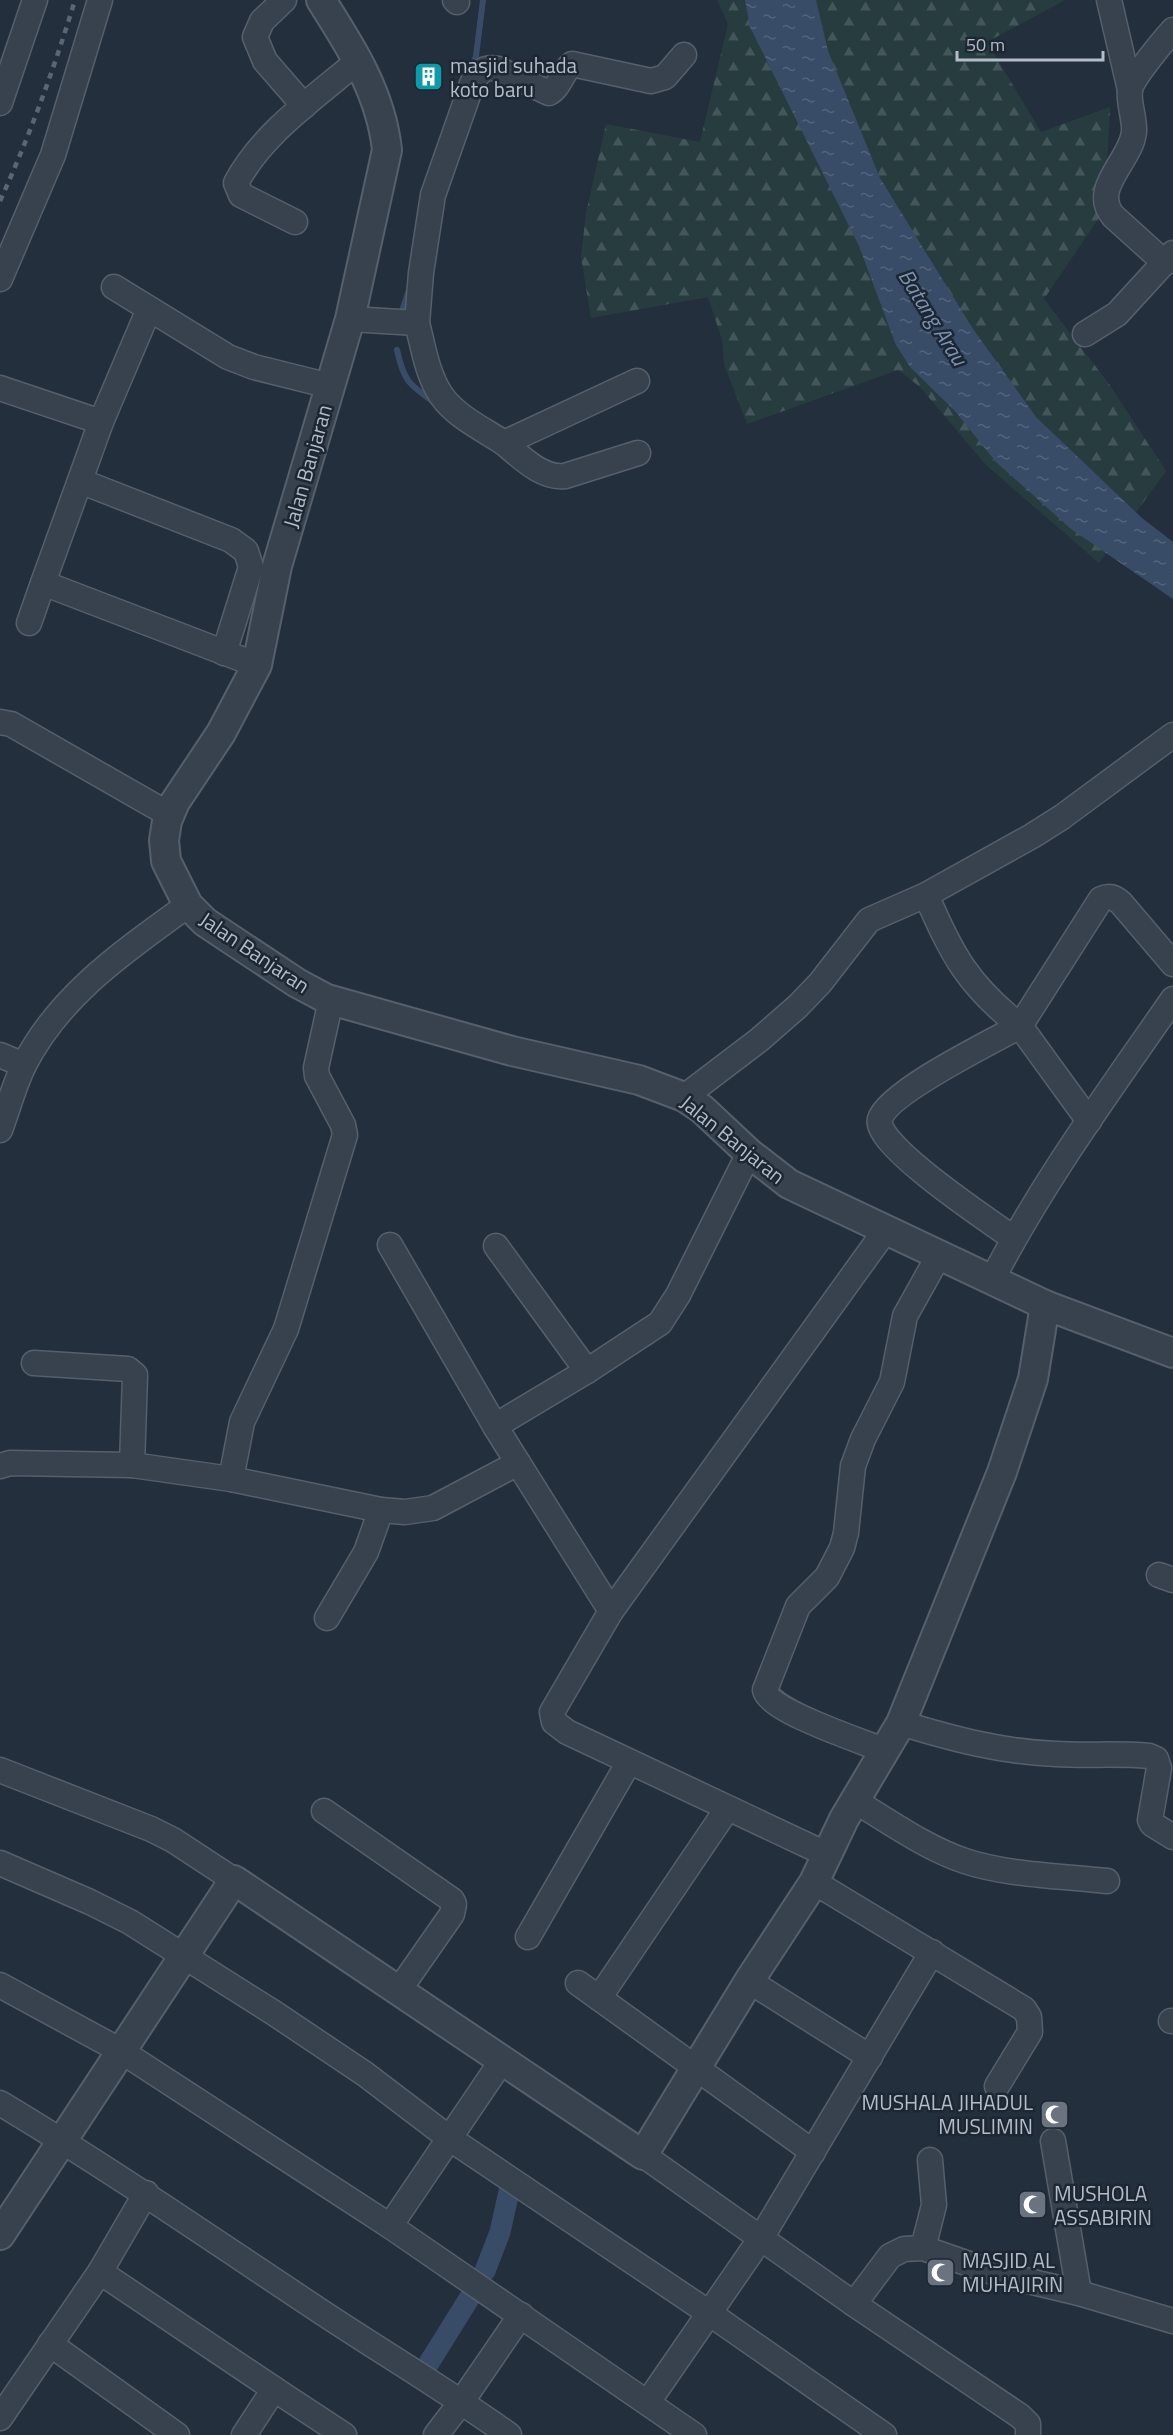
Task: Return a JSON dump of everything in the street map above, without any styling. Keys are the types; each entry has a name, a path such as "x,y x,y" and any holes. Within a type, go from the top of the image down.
{"street":[{"path":"0,103 36,0"},
{"path":"0,279 53,155 100,0"},
{"path":"284,0 262,21 255,38 265,61 304,106"},
{"name":"Jalan Banjaran","path":"321,0 359,60 384,124 387,150 359,320 330,386 277,566 257,665 220,733 175,802 170,815 164,840 166,861 188,905 205,922 229,938 297,983 331,1000 512,1051 639,1080 684,1097 702,1109 749,1153 789,1184 1045,1305 1173,1353"},
{"path":"1085,334 1117,314 1169,258 1113,216 1105,204 1106,189 1132,142 1134,124 1130,90 1109,0"},
{"path":"1130,90 1152,54 1173,30"},
{"path":"638,453 559,477 541,471 454,410 442,397 410,323 421,273 433,195 473,81 481,70 491,68 549,93 554,90 567,68 572,64 651,81 665,77 684,55"},
{"path":"295,222 241,195 236,183 246,165 261,147 304,106 359,60"},
{"path":"114,287 213,349 241,363 330,386"},
{"path":"29,623 101,422 149,309"},
{"path":"359,320 410,323"},
{"path":"504,443 638,381"},
{"path":"0,388 101,422"},
{"path":"80,481 231,540 246,551 251,567 224,653"},
{"path":"43,583 257,665"},
{"path":"0,722 10,724 170,815"},
{"path":"684,1097 759,1040 798,1005 820,983 869,920 926,895 1052,823 1173,735"},
{"path":"926,895 947,943 962,968 981,992 1020,1026 1089,1121"},
{"path":"1014,1238 918,1168 890,1143 882,1132 879,1121 882,1114 904,1092 1020,1026 1101,899 1113,897 1121,903 1173,964"},
{"path":"0,1130 24,1065 66,1005 94,975 188,905"},
{"path":"992,1280 1014,1238 1089,1121 1173,999"},
{"path":"231,1479 242,1422 286,1329 345,1135 343,1125 317,1076 316,1068 331,1000"},
{"path":"0,1055 24,1065"},
{"path":"495,1426 587,1371 660,1323 670,1309 749,1153"},
{"path":"828,1856 567,1732 554,1722 552,1717 556,1701 611,1611 885,1231"},
{"path":"390,1245 495,1426 611,1611"},
{"path":"496,1246 587,1371"},
{"path":"886,1750 812,1721 771,1700 765,1690 798,1606 827,1577 842,1548 846,1533 853,1466 863,1439 892,1382 905,1316 939,1255"},
{"path":"643,2155 814,1881 844,1819 901,1723 1002,1472 1033,1379 1045,1305"},
{"path":"34,1363 128,1369 134,1373 132,1465"},
{"path":"0,1466 10,1463 132,1465 231,1479 381,1510 413,1512 433,1508 518,1463"},
{"path":"327,1618 366,1552 381,1510"},
{"path":"901,1723 969,1743 1003,1750 1056,1754 1149,1756 1156,1760 1159,1768 1150,1820 1152,1824 1173,1837"},
{"path":"528,1937 629,1762"},
{"path":"0,1770 174,1840 503,2059 854,2304 1020,2416 1028,2424 1028,2435"},
{"path":"855,1802 918,1839 969,1863 990,1868 1107,1881"},
{"path":"599,1998 727,1809"},
{"path":"324,1811 452,1900 454,1904 452,1914 399,1990"},
{"path":"0,1863 90,1902 184,1955 365,2074 449,2138 710,2313 884,2435"},
{"path":"0,2235 234,1880"},
{"path":"814,1881 1018,2004 1029,2017 1030,2032 997,2086"},
{"path":"648,2402 761,2238 932,1952"},
{"path":"749,1982 870,2057"},
{"path":"578,1983 813,2152"},
{"path":"0,1985 121,2051 390,2226 694,2435"},
{"path":"390,2226 503,2059"},
{"path":"0,2103 146,2193 324,2314 462,2402 509,2435"},
{"path":"1053,2141 1080,2294"},
{"path":"923,2248 934,2205 930,2160"},
{"path":"0,2418 99,2272 146,2193"},
{"path":"854,2304 890,2256 904,2249 923,2248 995,2273 1080,2294 1173,2321"},
{"path":"99,2272 344,2435"},
{"path":"436,2435 462,2402 521,2315"},
{"path":"50,2344 177,2435"},
{"path":"244,2435 274,2389"},
{"path":"0,2429 9,2435"}],"green space":[{"path":"717,0 1065,0 987,42 1041,132 1110,107 1105,209 1044,299 1109,384 1166,471 1099,563 986,465 920,387 898,370 747,424 724,364 722,340 708,297 591,318 581,257 586,213 606,124 700,142 728,24"}],"water":[{"name":"Batang Arau","path":"745,0 816,0 828,51 880,178 973,329 1036,417 1142,518 1173,542 1173,599 1071,529 996,462 955,411 910,367 896,345 859,246 750,27"}],"waterway":[{"path":"471,70 476,56 483,0"},
{"path":"401,314 409,290"},
{"path":"397,350 405,376 435,403"},
{"path":"485,2271 500,2232 512,2178"},
{"path":"424,2371 475,2289"}],"railway":[{"path":"0,201 41,102 75,0"}],"place":[{"name":"masjid suhada koto baru","path":"429,77"},
{"name":"MUSHALA JIHADUL MUSLIMIN","path":"1054,2114"},
{"name":"MUSHOLA ASSABIRIN","path":"1033,2205"},
{"name":"MASJID AL MUHAJIRIN","path":"941,2272"}]}
